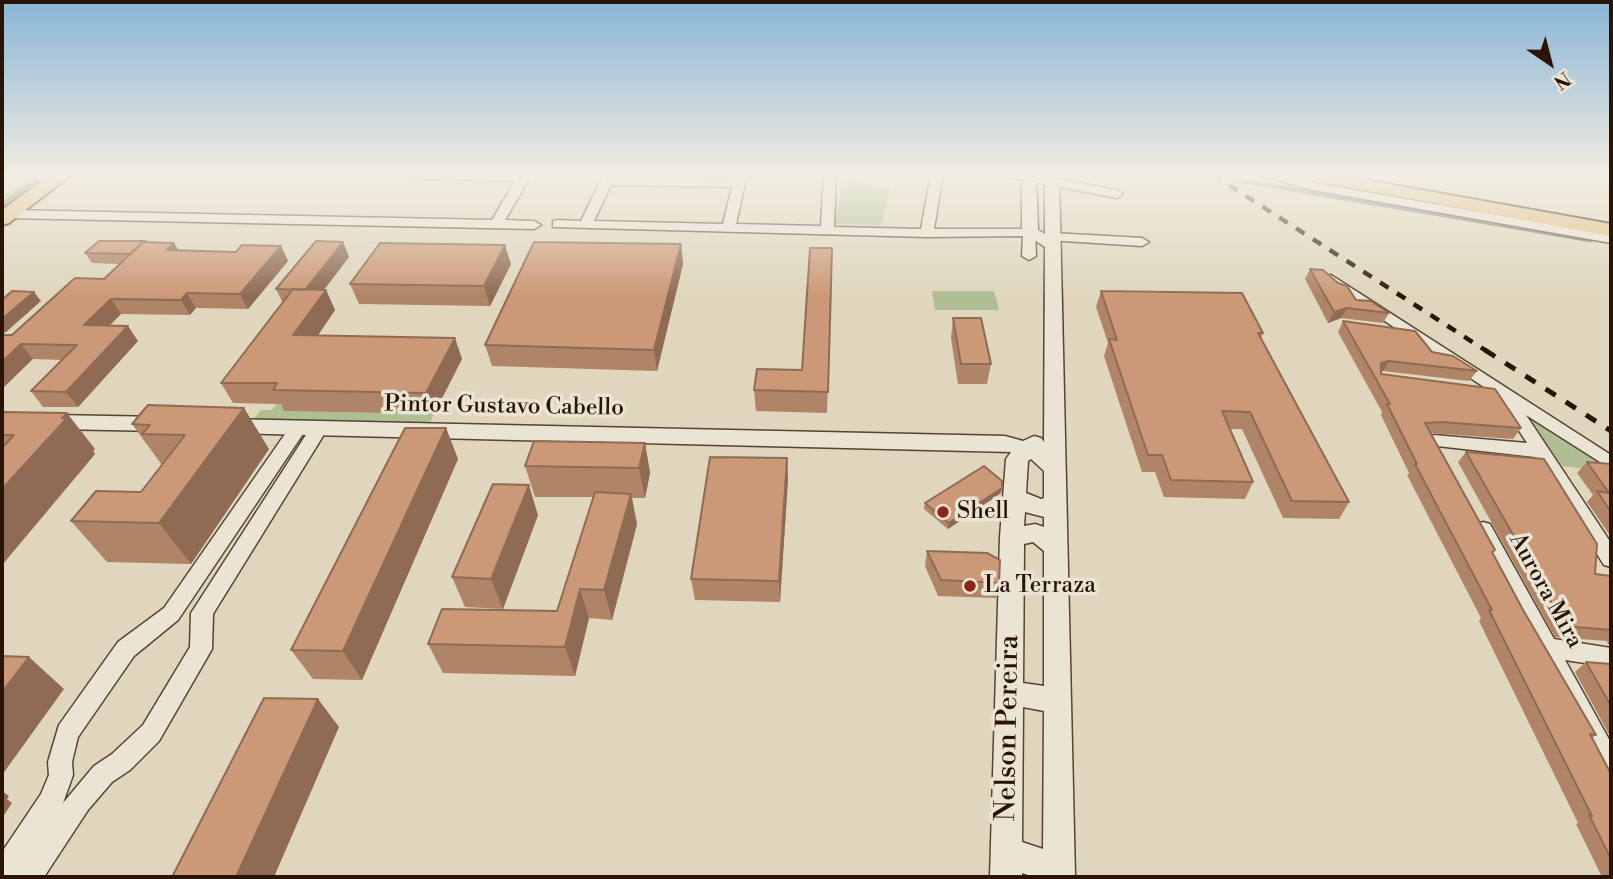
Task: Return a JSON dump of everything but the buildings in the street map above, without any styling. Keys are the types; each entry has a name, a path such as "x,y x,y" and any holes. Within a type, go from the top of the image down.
{"main road":[{"path":"1520,215 1611,230"}],"street":[{"path":"496,224 501,215"},
{"path":"585,225 590,215"},
{"path":"729,228 732,215"},
{"path":"827,231 828,215"},
{"path":"927,233 930,215"},
{"path":"1028,215 1029,256"},
{"name":"Nelson Pereira","path":"1053,215 1059,873"},
{"path":"1487,215 1611,239"},
{"path":"5,216 534,225"},
{"path":"558,225 927,233 1030,232 1053,241 1142,242"},
{"path":"1318,271 1611,463"},
{"path":"1378,330 1416,334"},
{"path":"1463,388 1501,390"},
{"path":"1501,390 1611,559"},
{"name":"Pintor Gustavo Cabello","path":"2,421 1015,446"},
{"path":"2,875 51,802 61,775 60,762 67,733 126,649 171,614 308,428"},
{"path":"29,877 79,801 103,774 151,733 201,649 202,613 308,428"},
{"path":"1015,446 1043,439 1053,428"},
{"path":"1449,468 1434,440 1537,445 1553,437 1580,442"},
{"path":"1015,446 1042,456 1055,468"},
{"name":"Nelson Pereira","path":"1006,865 1012,537 1017,459 1015,446"},
{"path":"1015,498 1044,509 1054,503"},
{"name":"Aurora Mira","path":"1475,516 1611,766"},
{"path":"1012,537 1035,533 1056,548"},
{"path":"1549,648 1611,657"},
{"path":"1010,693 1057,701"},
{"path":"1006,865 1059,873"}],"green space":[{"path":"837,215 884,215 881,225 835,224"},
{"path":"932,291 994,291 999,310 935,310"},
{"path":"311,356 285,411 434,414 430,423 254,419 261,410 272,410"},
{"path":"1527,415 1611,471 1611,472 1562,466"}],"waterway":[{"path":"1443,215 1590,240"}],"railway":[{"path":"1276,215 1488,352"},
{"path":"1485,350 1611,431"}],"place":[{"name":"Shell","path":"943,512"},
{"name":"La Terraza","path":"970,586"}]}
